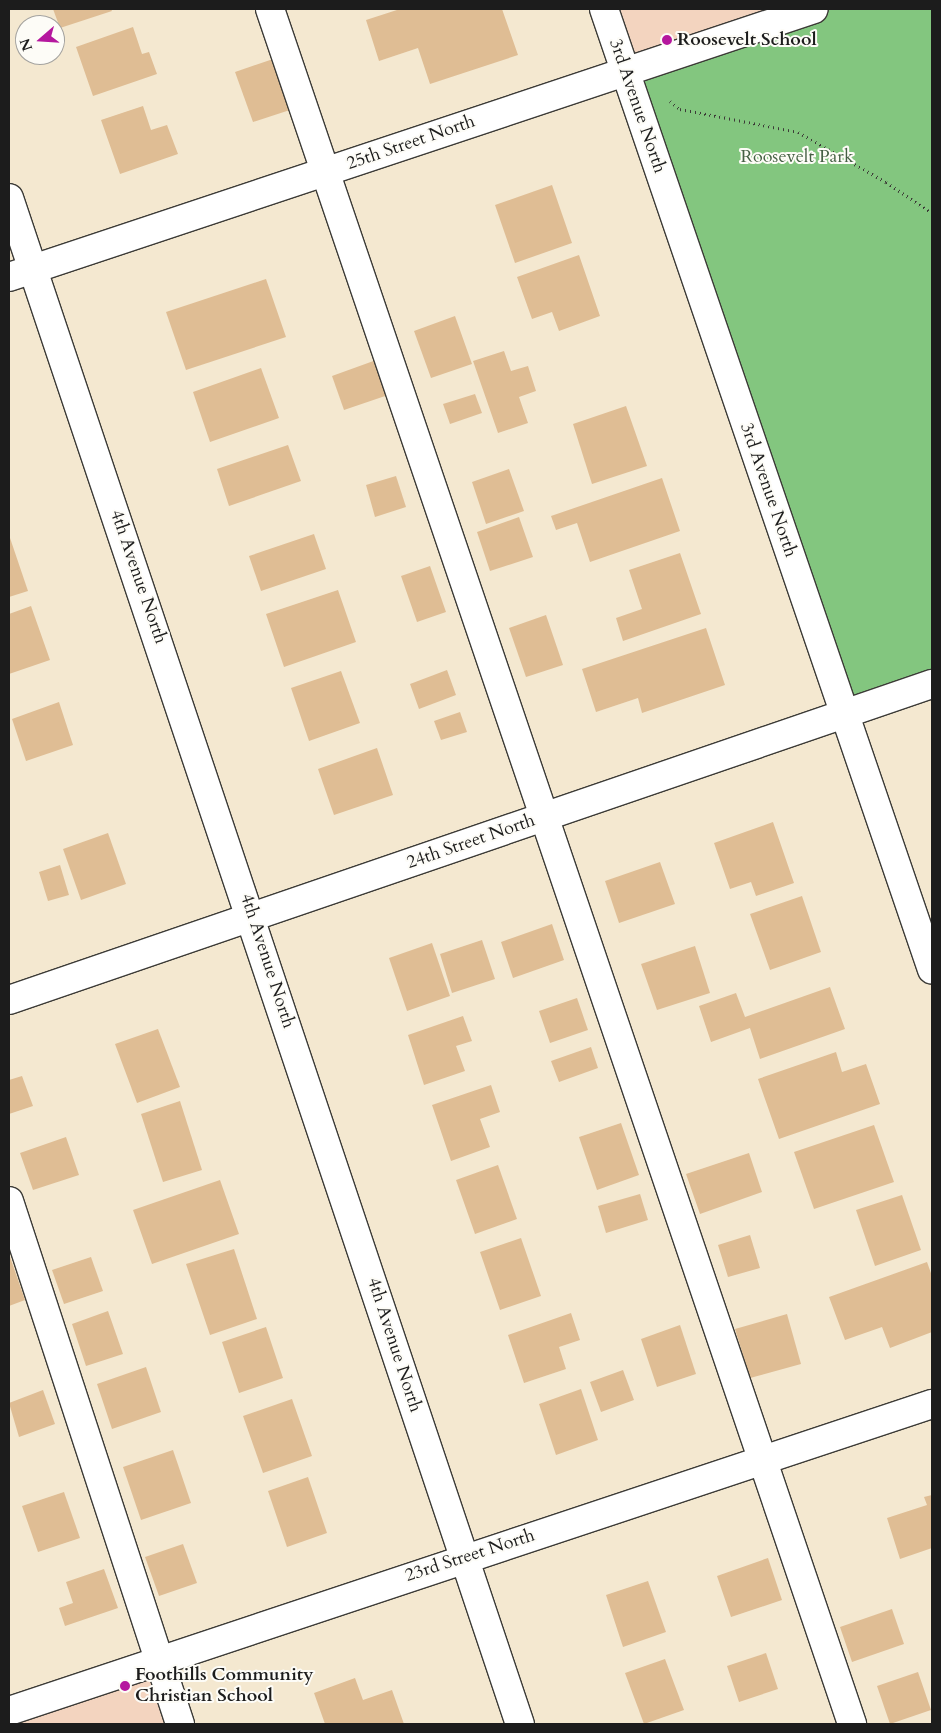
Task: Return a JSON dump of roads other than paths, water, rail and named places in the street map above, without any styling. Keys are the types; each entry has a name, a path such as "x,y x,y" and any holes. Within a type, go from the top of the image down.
{"street":[{"path":"270,9 327,171 546,816 852,1724"},
{"name":"3rd Avenue North","path":"604,9 932,970"},
{"name":"25th Street North","path":"21,273 814,9"},
{"name":"4th Avenue North","path":"9,198 21,273 252,918 520,1724"},
{"name":"24th Street North","path":"9,1000 932,684"},
{"path":"9,1201 180,1724"},
{"name":"23rd Street North","path":"9,1711 932,1404"}],"place":[{"name":"Roosevelt School","path":"667,40"},
{"name":"Foothills Community Christian School","path":"125,1686"}],"park label":[{"name":"Roosevelt Park","path":"797,157"}]}
